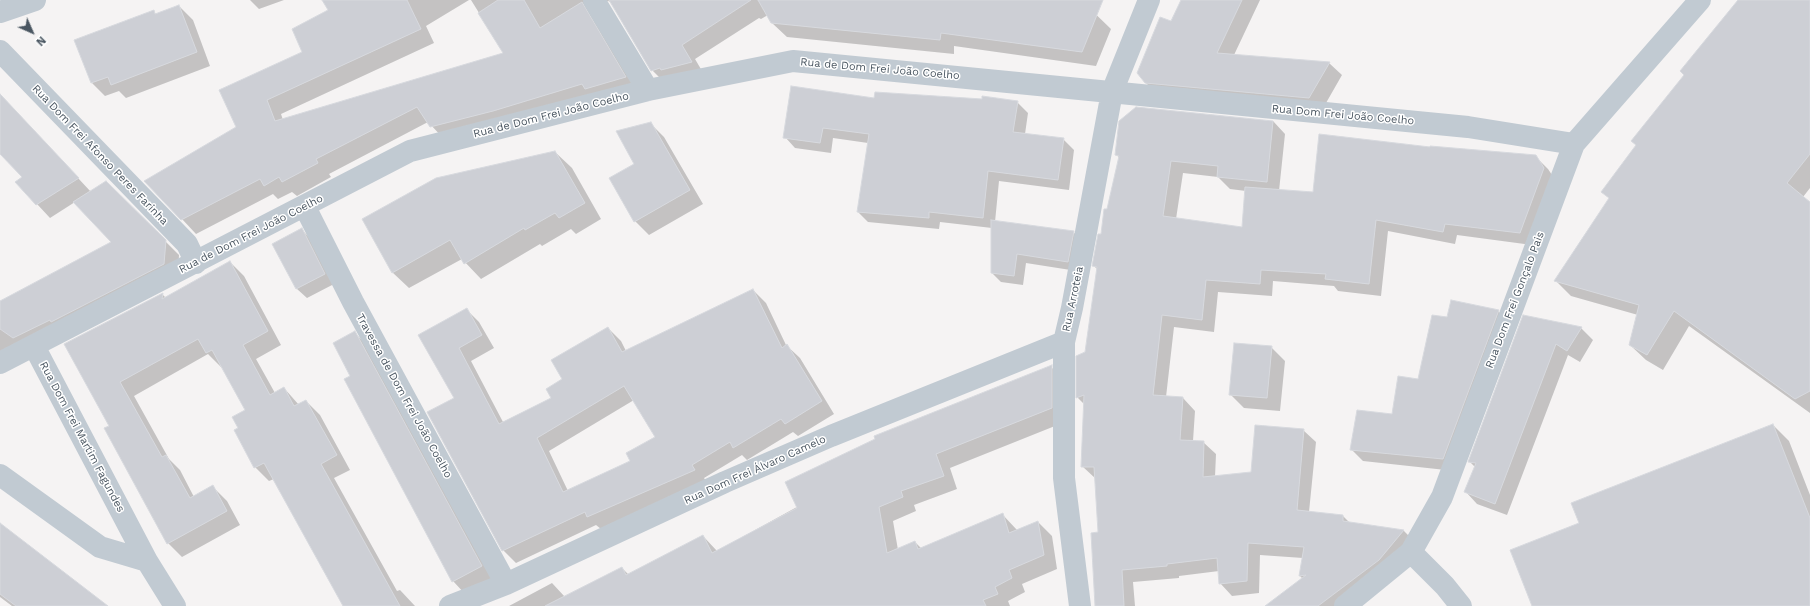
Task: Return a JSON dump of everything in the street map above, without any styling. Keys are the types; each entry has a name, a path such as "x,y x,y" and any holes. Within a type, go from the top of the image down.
{"street":[{"path":"0,12 35,0"},
{"path":"594,0 648,90"},
{"name":"Rua Arroteia","path":"1080,606 1064,478 1064,342 1112,92 1149,0"},
{"name":"Rua Dom Frei Gonçalo Pais","path":"1345,606 1411,552 1442,497 1574,144 1700,0"},
{"name":"Rua Dom Frei Afonso Peres Farinha","path":"0,51 187,244 196,262"},
{"name":"Rua de Dom Frei João Coelho","path":"34,346 305,207 410,151 648,90 793,61 1112,92"},
{"name":"Rua Dom Frei João Coelho","path":"1112,92 1468,127 1574,144"},
{"name":"Travessa de Dom Frei João Coelho","path":"305,207 353,302 506,584"},
{"name":"Rua Dom Frei Álvaro Camelo","path":"450,606 506,584 725,482 831,436 1064,342"},
{"path":"0,363 34,346"},
{"name":"Rua Dom Frei Martim Fagundes","path":"34,346 147,561 175,606"},
{"path":"0,475 100,546 147,561"},
{"path":"1411,552 1445,586 1461,606"}],"building":[{"path":"322,0 407,0 421,29 267,100 275,121 503,53 478,13 498,0 524,0 540,28 582,2 626,77 585,89 582,84 493,111 430,127 417,107 316,159 318,163 282,182 279,177 264,186 260,179 181,220 144,181 236,127 219,90 302,52 292,29 328,10"},
{"path":"609,0 751,0 682,45 692,62 651,71"},
{"path":"758,0 1103,0 1082,52 941,33 940,40 771,23"},
{"path":"1181,0 1242,0 1217,53 1330,62 1309,98 1145,83 1137,73 1160,17 1171,21"},
{"path":"1738,0 1810,0 1810,154 1787,183 1810,202 1810,391 1795,399 1674,311 1647,355 1629,345 1639,305 1554,281 1609,198 1601,192 1636,145 1631,141 1684,75 1680,71"},
{"path":"179,5 197,52 111,85 108,77 91,83 74,40 154,10 155,14"},
{"path":"791,86 874,98 875,92 982,99 982,96 1018,101 1013,132 1064,138 1058,180 988,171 983,218 929,212 929,218 857,212 869,134 823,128 820,143 783,138"},
{"path":"0,94 79,178 36,205 15,182 22,177 0,154"},
{"path":"1136,107 1273,121 1267,182 1217,177 1218,166 1171,161 1163,216 1242,227 1245,187 1313,192 1319,134 1430,147 1536,155 1544,168 1520,233 1445,224 1443,232 1376,220 1369,284 1325,279 1326,274 1261,270 1260,284 1206,280 1202,320 1162,315 1153,395 1183,397 1180,440 1204,441 1203,477 1251,472 1255,425 1304,429 1297,510 1343,515 1343,521 1404,530 1379,560 1318,606 1265,606 1306,575 1299,576 1304,547 1248,543 1247,581 1219,584 1217,558 1167,564 1167,566 1122,570 1124,606 1095,606 1091,533 1098,532 1094,467 1081,467 1084,395 1076,398 1076,356 1085,352 1097,267 1092,266 1098,234 1101,234 1104,209 1107,209 1119,156 1115,155 1119,121"},
{"path":"651,122 690,190 634,222 609,178 634,164 616,131"},
{"path":"555,151 585,203 559,218 555,213 525,230 524,228 464,264 450,240 392,273 362,219 436,178"},
{"path":"106,181 166,240 164,264 51,322 50,320 13,338 0,329 0,301 111,242 73,202"},
{"path":"991,220 1074,231 1068,262 1017,254 1014,276 991,273"},
{"path":"302,228 325,274 296,289 272,244"},
{"path":"230,261 268,331 243,345 270,395 284,387 294,406 306,400 337,455 321,464 400,606 343,606 264,463 254,468 234,430 238,428 232,417 245,410 212,350 206,353 198,339 120,382 162,457 166,455 190,498 213,485 227,511 167,544 104,428 109,426 64,344 163,293 162,299"},
{"path":"753,289 782,348 787,344 822,401 785,424 781,419 733,448 730,442 692,465 695,470 587,517 585,512 502,551 427,412 454,398 418,335 467,308 482,335 459,348 499,424 551,398 546,389 562,379 551,360 608,327 622,352","holes":["624,386 655,437 626,453 630,461 563,492 537,438"]},
{"path":"1451,300 1499,310 1443,459 1350,450 1357,410 1392,414 1398,376 1418,379 1432,315 1447,317"},
{"path":"1523,315 1582,327 1567,351 1556,344 1495,504 1464,492 1476,463 1468,462"},
{"path":"355,331 482,566 452,582 344,379 350,376 333,343"},
{"path":"1234,343 1272,346 1267,398 1229,395"},
{"path":"1052,365 1052,408 936,454 944,476 901,491 903,497 879,507 887,553 915,541 918,549 1003,513 1009,533 1038,521 1044,555 1009,570 1012,578 995,587 998,594 983,600 986,606 545,606 622,567 626,575 703,535 712,553 797,508 785,482 875,439 874,436"},
{"path":"1773,424 1810,518 1810,606 1532,606 1510,550 1579,523 1571,503"},
{"path":"0,523 108,606 16,606 0,594"}]}
